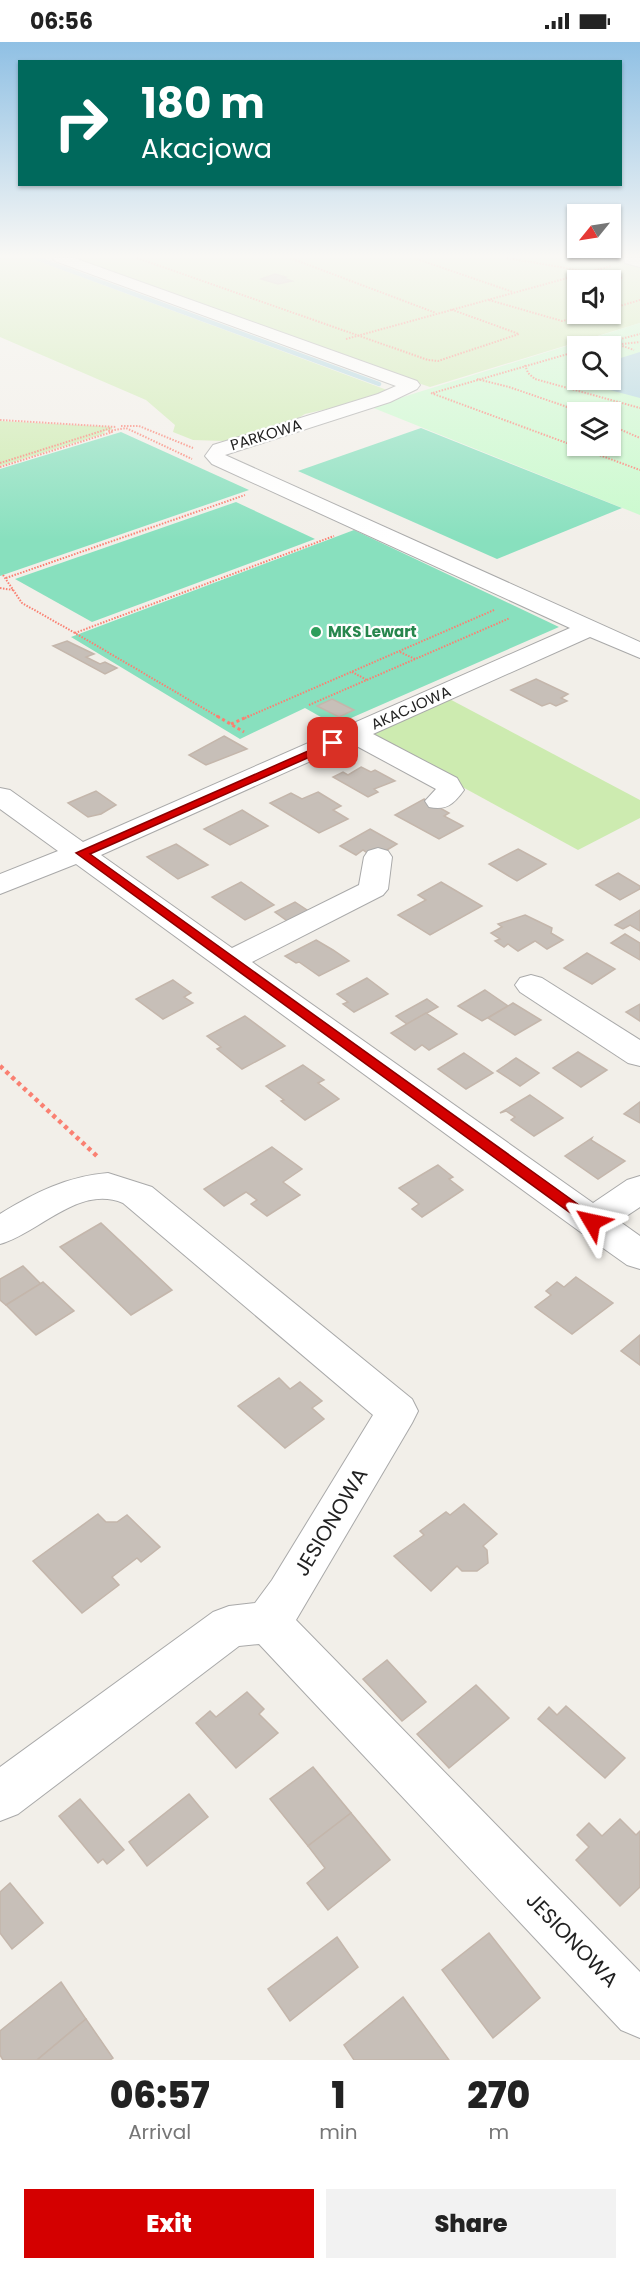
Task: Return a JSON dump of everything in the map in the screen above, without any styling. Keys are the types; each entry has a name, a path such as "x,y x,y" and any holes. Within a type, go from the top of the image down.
{"street":[{"path":"320,352 411,385"},
{"name":"PARKOWA","path":"216,455 384,398 411,385"},
{"name":"PARKOWA","path":"216,455 274,485 640,651"},
{"name":"AKACJOWA","path":"0,885 45,865 81,853 590,628"},
{"path":"354,734 447,784 450,790 439,801"},
{"path":"0,796 640,1256"},
{"path":"230,961 374,889 378,857"},
{"path":"531,985 640,1055"},
{"path":"0,1231 62,1194 109,1186 139,1196"},
{"path":"592,1222 640,1188"},
{"name":"JESIONOWA","path":"139,1196 397,1411 288,1594 268,1622 640,2011"},
{"path":"0,1797 229,1627 268,1622"}],"path":[{"path":"408,352 434,361 462,352"},
{"path":"432,393 567,354"},
{"path":"525,365 528,374 535,379 640,408"},
{"path":"476,379 509,387 567,407"},
{"path":"411,385 640,470"},
{"path":"0,420 126,428 200,462 216,455"},
{"path":"0,463 116,428 138,426 178,444 216,455"},
{"path":"0,467 112,432 109,431 116,428"},
{"path":"621,430 640,438"},
{"path":"244,732 22,603 4,576 274,485"},
{"path":"75,633 335,536"},
{"path":"0,588 14,590"},
{"path":"230,724 496,610"},
{"path":"309,705 511,617"},
{"path":"399,651 415,659"},
{"path":"351,672 367,680"},
{"path":"0,1066 139,1196"}],"green space":[{"path":"35,352 285,352 387,390 366,400 305,414 295,420 224,441 193,440 173,432 175,425 146,400"},
{"path":"326,352 544,352 430,387"},
{"path":"547,352 567,352 567,390 621,390 621,352 640,352 640,515 371,407"},
{"path":"0,421 112,427 112,429 103,432 106,433 0,466"},
{"path":"421,428 622,508 497,559 298,471"},
{"path":"121,432 249,490 0,576 0,469"},
{"path":"236,502 315,539 92,622 15,579"},
{"name":"MKS Lewart","path":"354,530 559,627 335,725 305,708 240,739 71,637"},
{"path":"440,694 640,800 640,818 578,850 360,731"}],"water":[{"path":"639,352 640,352 640,398 610,390 621,390 621,358"}],"building":[{"path":"67,641 94,654 86,657 100,664 105,662 117,668 105,674 53,646"},
{"path":"536,679 568,694 561,698 567,701 556,706 550,703 542,706 511,690"},
{"path":"332,699 354,710 339,717 317,706"},
{"path":"224,736 247,749 206,765 189,755"},
{"path":"361,767 371,772 375,770 395,781 374,789 378,792 368,797 333,777 343,772 348,775"},
{"path":"96,791 116,805 101,814 88,817 68,803"},
{"path":"318,792 341,806 333,810 348,819 319,833 270,803 291,793 302,799"},
{"path":"424,799 449,813 444,816 463,826 439,839 395,815"},
{"path":"242,810 268,826 230,845 204,829"},
{"path":"370,829 397,844 382,853 370,855 363,850 356,855 340,846"},
{"path":"176,844 208,865 178,879 147,857"},
{"path":"518,849 546,864 517,881 489,864"},
{"path":"618,873 640,886 640,889 620,900 596,885"},
{"path":"241,882 274,905 245,920 212,897"},
{"path":"441,882 482,906 430,935 398,915 426,900 418,895"},
{"path":"295,902 313,914 293,925 275,912"},
{"path":"640,910 640,931 630,925 623,929 615,925"},
{"path":"525,915 552,928 551,933 563,940 547,949 535,941 518,951 508,944 504,947 495,941 500,939 491,933 502,927 498,924"},
{"path":"625,934 640,943 640,960 611,943"},
{"path":"316,940 349,961 319,976 299,962 296,963 285,956"},
{"path":"587,953 615,969 592,984 564,968"},
{"path":"367,978 388,994 354,1012 343,1004 348,1002 337,994"},
{"path":"173,980 191,993 184,997 193,1003 163,1019 136,999"},
{"path":"485,990 508,1006 482,1021 458,1006"},
{"path":"427,999 438,1007 407,1024 396,1016"},
{"path":"513,1003 541,1020 515,1035 488,1018"},
{"path":"640,1004 640,1021 626,1012"},
{"path":"426,1013 457,1034 429,1050 422,1045 415,1050 391,1033"},
{"path":"245,1016 285,1046 242,1069 217,1049 221,1047 207,1036"},
{"path":"578,1052 607,1070 581,1087 553,1068"},
{"path":"464,1053 493,1073 466,1089 438,1069"},
{"path":"516,1058 539,1073 520,1086 497,1071"},
{"path":"303,1065 324,1080 318,1083 339,1099 305,1120 266,1086"},
{"path":"530,1095 563,1118 534,1136 511,1120 515,1117 506,1111 500,1113"},
{"path":"640,1102 640,1123 624,1114"},
{"path":"592,1138 591,1140 625,1161 598,1179 565,1156"},
{"path":"272,1147 302,1169 283,1182 300,1195 267,1216 251,1204 257,1200 246,1192 224,1206 204,1189"},
{"path":"438,1165 453,1177 449,1179 463,1190 422,1217 412,1209 419,1204 399,1188"},
{"path":"101,1223 172,1290 131,1315 60,1247"},
{"path":"23,1266 41,1284 6,1305 0,1300 0,1279"},
{"path":"576,1277 613,1303 572,1334 535,1307 551,1295 546,1291 557,1282 564,1287"},
{"path":"43,1282 74,1311 36,1335 6,1305"},
{"path":"640,1335 640,1365 621,1351"},
{"path":"279,1378 290,1389 300,1382 322,1401 312,1408 324,1419 285,1448 238,1406"},
{"path":"464,1504 497,1534 483,1546 487,1550 488,1563 477,1571 462,1571 457,1566 431,1591 394,1556 424,1535 420,1531 446,1512 450,1515"},
{"path":"98,1514 106,1522 117,1522 127,1515 160,1547 141,1562 137,1558 112,1577 119,1585 82,1613 33,1561"},
{"path":"387,1660 426,1702 402,1721 363,1679"},
{"path":"476,1685 509,1718 449,1768 417,1734"},
{"path":"247,1692 264,1709 259,1714 278,1733 236,1768 196,1723 210,1711 216,1717"},
{"path":"566,1706 625,1758 605,1778 538,1719 549,1707 557,1715"},
{"path":"313,1767 351,1813 308,1846 270,1799"},
{"path":"189,1794 208,1817 147,1866 129,1842"},
{"path":"80,1799 124,1850 107,1864 103,1859 98,1863 59,1816"},
{"path":"351,1813 390,1860 328,1910 307,1883 325,1868 308,1846"},
{"path":"620,1819 636,1835 640,1831 640,1887 620,1906 576,1860 589,1847 577,1835 589,1823 602,1836"},
{"path":"10,1883 43,1923 12,1949 0,1933 0,1892"},
{"path":"489,1933 540,1998 493,2038 442,1970"},
{"path":"337,1937 358,1967 290,2021 268,1989"},
{"path":"61,1982 86,2019 37,2060 3,2060 0,2055 0,2031"},
{"path":"403,1997 449,2060 354,2060 344,2045"},
{"path":"86,2019 113,2058 110,2060 37,2060"}],"waterway":[{"path":"292,352 379,384"}],"place":[{"name":"MKS Lewart","path":"316,632"}],"route":[{"path":"333,743 81,853 592,1222"}]}
